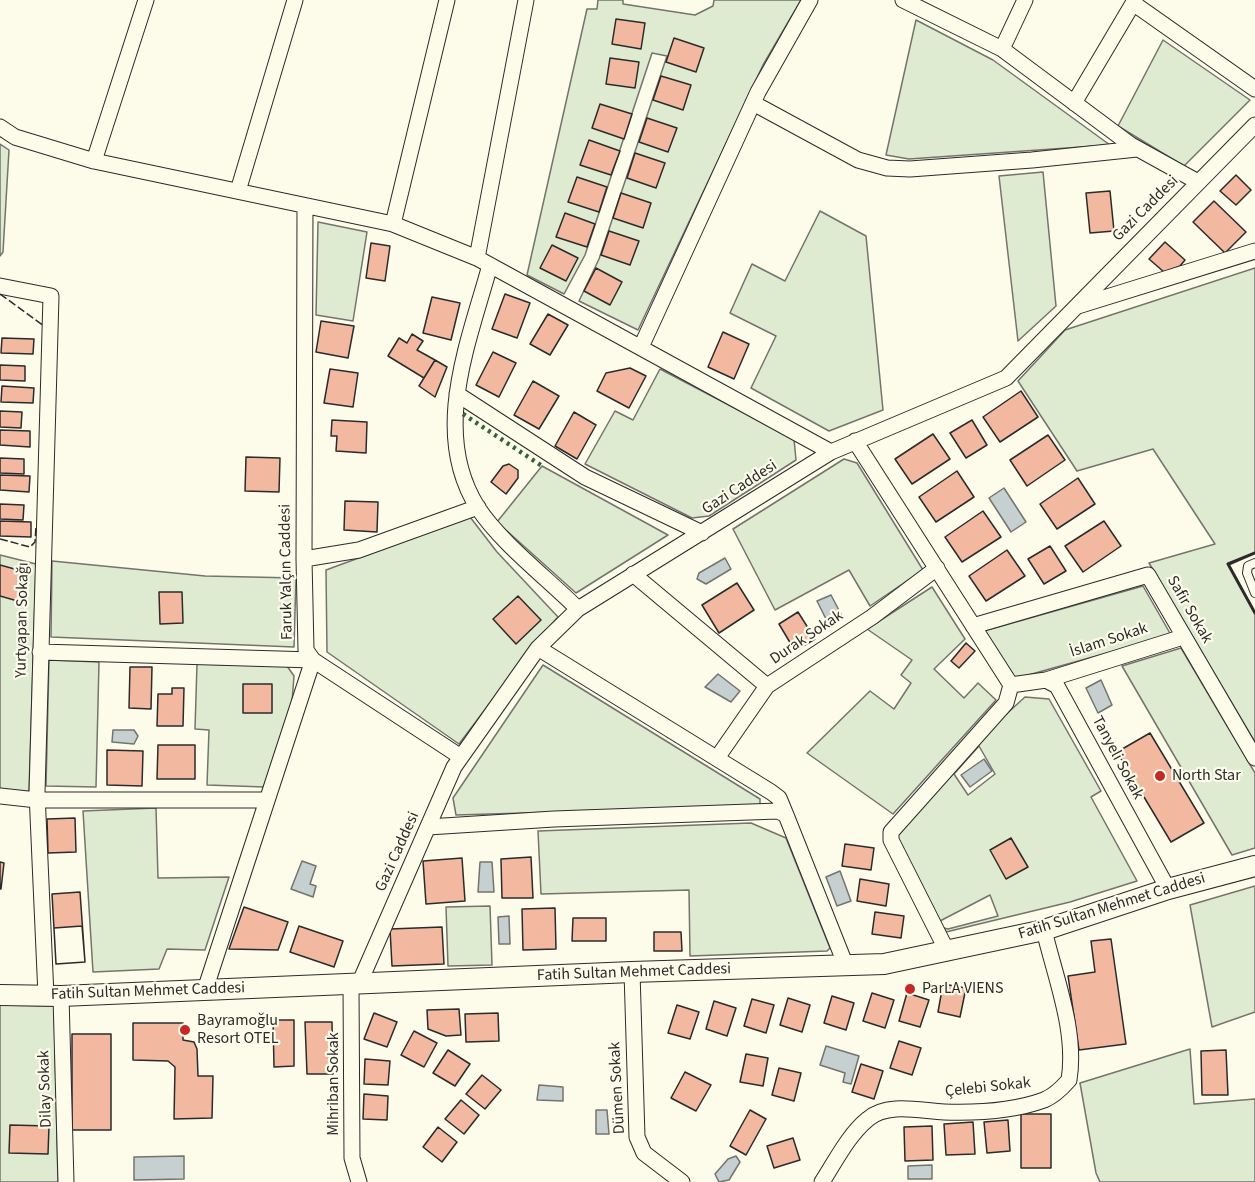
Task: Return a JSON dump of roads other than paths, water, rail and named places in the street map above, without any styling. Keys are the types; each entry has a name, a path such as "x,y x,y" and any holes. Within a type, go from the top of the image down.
{"street":[{"path":"94,161 146,0"},
{"path":"237,191 295,0"},
{"path":"393,224 447,0"},
{"path":"526,0 484,261 454,412 456,447 478,507 499,532 578,609"},
{"path":"641,347 753,103 810,0"},
{"path":"905,0 1002,49 1137,149 1198,182"},
{"path":"1002,49 1025,0"},
{"path":"1074,103 1134,1 1255,89"},
{"path":"753,103 858,160 887,168 1032,160 1137,149"},
{"name":"Gazi Caddesi","path":"355,985 461,757 538,648 578,609 831,452 1006,378 1255,125"},
{"path":"0,127 15,137 94,161 393,224 484,261 831,452"},
{"name":"Faruk Yalçın Caddesi","path":"305,206 304,559 306,650 313,660"},
{"path":"1076,307 1255,251"},
{"name":"Yurtyapan Sokağı","path":"0,286 51,296 37,800 54,996"},
{"path":"457,393 585,477 702,533"},
{"path":"855,441 1011,685 1006,702 891,831 891,840 947,951"},
{"path":"304,559 358,550 478,507"},
{"name":"Durak Sokak","path":"717,758 767,686 872,617 937,568"},
{"path":"633,574 767,686"},
{"name":"Safir Sokak","path":"973,626 1148,575 1255,758"},
{"name":"İslam Sokak","path":"1046,680 1183,637"},
{"path":"538,648 778,798 846,966"},
{"path":"40,652 313,660 461,757"},
{"path":"205,990 313,660"},
{"path":"1011,685 1046,680"},
{"name":"Tanyeli Sokak","path":"1046,680 1057,686 1167,889"},
{"path":"0,796 37,800 267,800"},
{"path":"428,827 554,819 778,811 786,815"},
{"name":"Fatih Sultan Mehmet Caddesi","path":"0,995 54,996 884,964 1044,930 1167,889 1255,866"},
{"name":"Çelebi Sokak","path":"822,1182 854,1134 868,1118 881,1112 905,1109 946,1112 1016,1106 1045,1100 1069,1080 1071,1064 1067,1022 1044,930"},
{"name":"Dümen Sokak","path":"632,972 637,1137 644,1153 682,1182"},
{"name":"Mihriban Sokak","path":"355,985 352,1158 359,1182"},
{"name":"Dilay Sokak","path":"54,996 66,1182"}],"lane":[{"path":"1255,563 1248,566 1247,573 1255,592"}],"place":[{"name":"North Star","path":"1160,776"},
{"name":"ParLA VIENS","path":"910,989"},
{"name":"Bayramoğlu Resort OTEL","path":"185,1030"}]}
